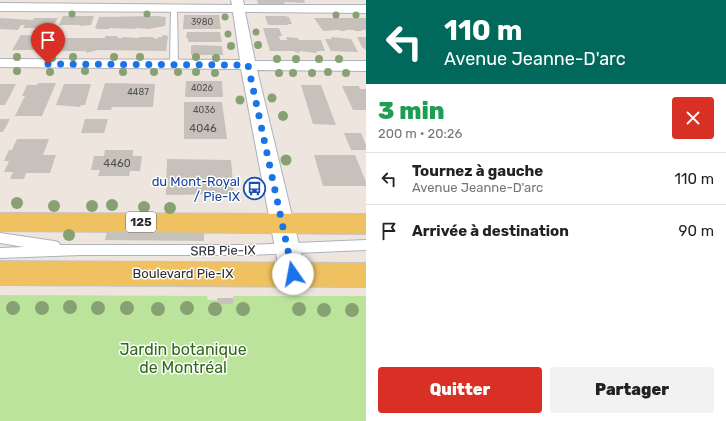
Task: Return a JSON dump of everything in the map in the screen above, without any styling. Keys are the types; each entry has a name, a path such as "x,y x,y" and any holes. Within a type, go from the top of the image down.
{"main road":[{"name":"125","path":"0,222 366,224"},
{"name":"Boulevard Pie-IX","path":"0,273 366,275"}],"street":[{"path":"238,4 248,65 293,274"},
{"path":"0,8 174,8 238,4 366,9"},
{"path":"0,63 366,66"}],"lane":[{"path":"174,8 174,64"},
{"name":"SRB Pie-IX","path":"0,238 80,250"},
{"name":"SRB Pie-IX","path":"0,253 80,250 227,250 366,245"}],"green space":[{"name":"Jardin botanique de Montréal","path":"0,295 207,296 208,300 218,300 219,304 233,304 233,296 366,296 366,421 0,421"}],"building":[{"path":"257,0 304,0 305,3 284,2 285,4 258,4"},
{"path":"184,15 219,15 221,29 183,29"},
{"path":"63,16 94,16 91,25 81,26 59,25"},
{"path":"265,16 289,17 292,24 268,25"},
{"path":"99,17 166,17 165,26 148,29 95,28"},
{"path":"0,18 33,20 34,18 58,18 52,28 23,28 25,25 21,25 18,30 0,29"},
{"path":"314,18 366,18 366,30 323,31"},
{"path":"263,28 279,28 282,36 279,36 280,40 287,40 286,37 298,38 299,40 321,40 325,51 318,51 316,53 300,51 299,53 293,51 270,51"},
{"path":"187,32 220,32 222,42 188,42 188,38 186,38"},
{"path":"21,35 43,36 35,50 12,50"},
{"path":"163,35 168,36 166,51 98,50 86,53 86,51 42,51 48,38 105,38 105,36 118,36 117,38 153,37 158,39 158,37 162,37"},
{"path":"331,37 351,39 358,52 331,51 325,39 332,39"},
{"path":"357,37 366,37 366,50 362,47"},
{"path":"191,46 222,46 223,55 191,55"},
{"path":"186,81 222,81 223,97 185,97"},
{"path":"38,83 56,83 42,116 15,116 25,96 22,96 27,85 37,85"},
{"path":"105,83 155,84 153,107 112,107 111,110 97,110"},
{"path":"0,84 16,84 5,105 0,105"},
{"path":"64,84 91,84 85,105 81,105 80,107 56,105"},
{"path":"301,85 321,85 336,125 313,124"},
{"path":"342,86 359,86 360,89 366,89 366,110 353,110"},
{"path":"184,102 222,102 227,139 184,139"},
{"path":"0,119 10,119 3,132 0,132"},
{"path":"85,119 108,119 104,133 81,133"},
{"path":"344,133 361,133 366,145 366,150 351,150"},
{"path":"17,139 49,139 43,155 56,155 50,173 26,173 24,179 10,179 13,172 4,172 9,161 4,161 9,150 12,150"},
{"path":"105,150 133,150 133,156 142,156 140,171 130,171 129,176 98,176 100,170 91,170 94,156 104,156"},
{"path":"314,155 355,155 366,182 366,186 323,186"},
{"path":"167,159 231,160 234,194 166,195"},
{"path":"107,231 204,232 204,241 105,240"},
{"path":"217,298 233,298 233,304 218,304"}],"place":[{"name":"du Mont-Royal / Pie-IX","path":"255,188"}],"route":[{"path":"48,64 248,65 293,274"}]}
